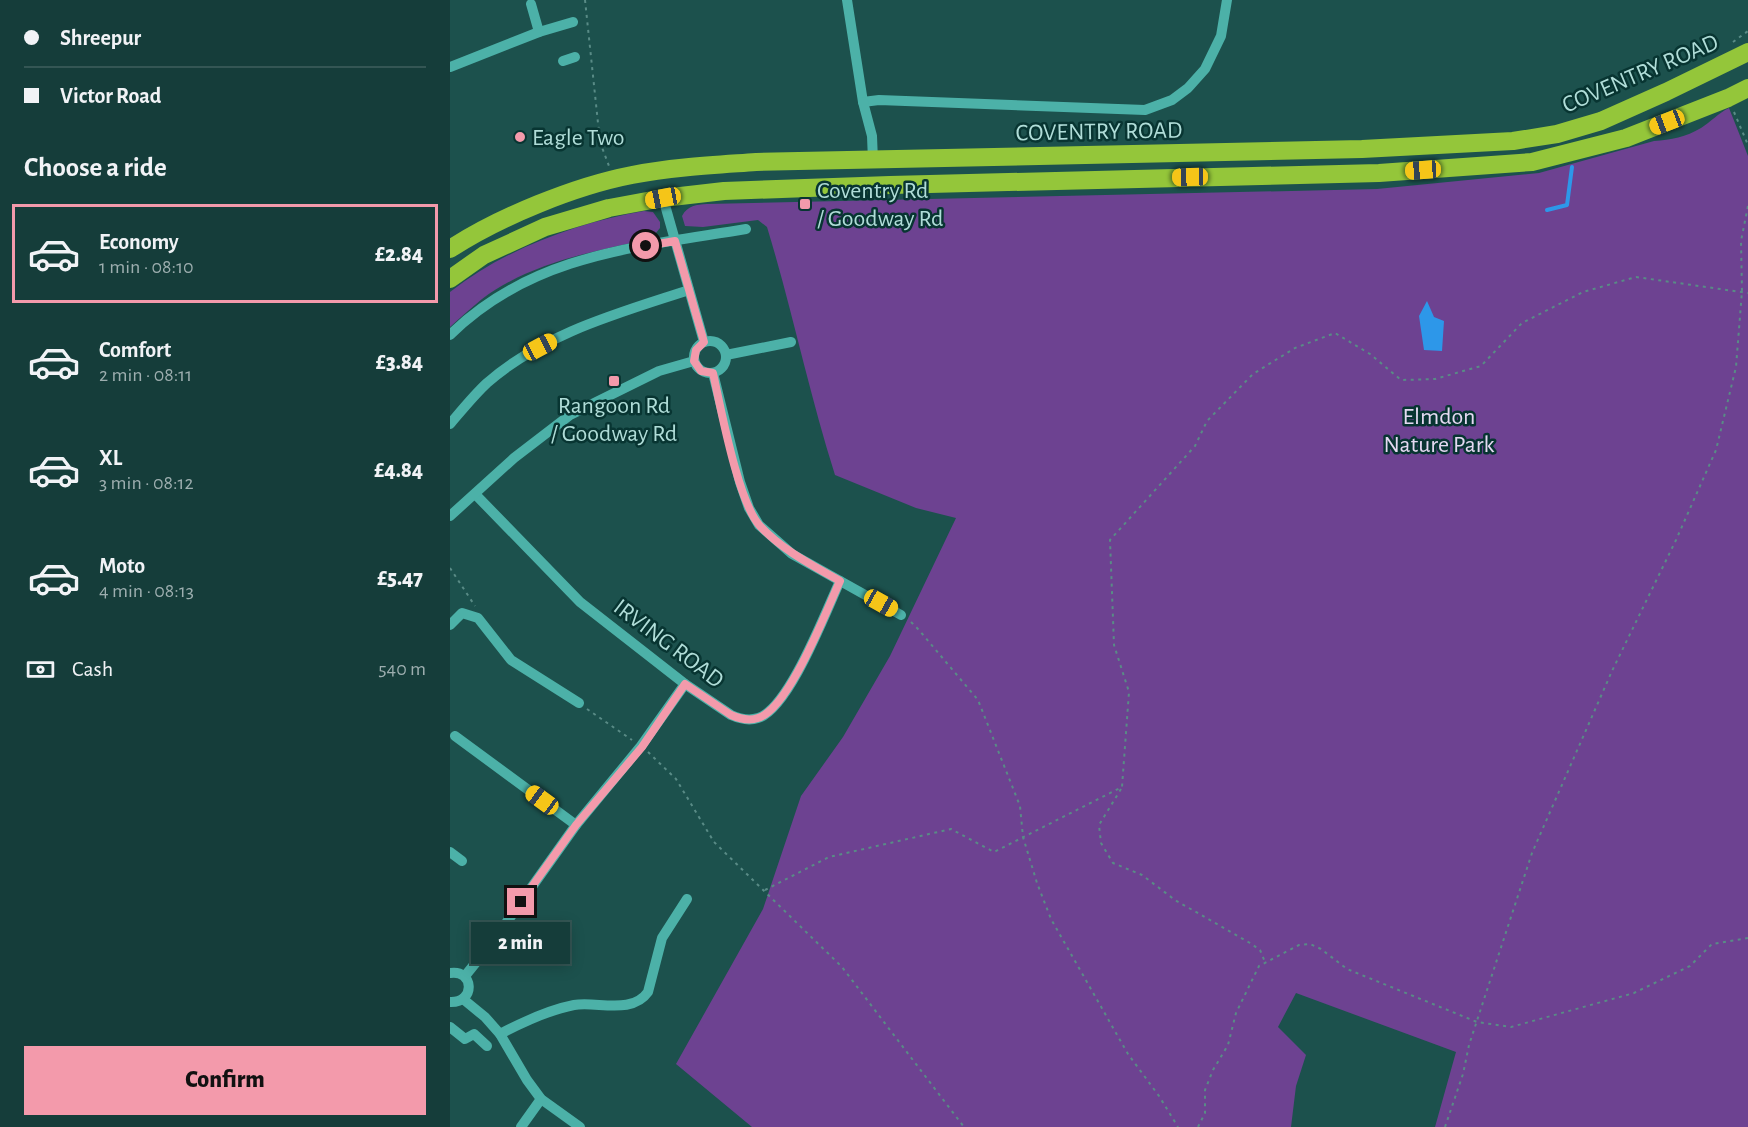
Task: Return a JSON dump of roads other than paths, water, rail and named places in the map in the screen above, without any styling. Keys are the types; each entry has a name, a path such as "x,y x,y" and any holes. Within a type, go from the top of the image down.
{"highway":[{"name":"COVENTRY ROAD","path":"450,249 474,234 563,194 632,175 690,167 756,162 1362,149 1513,141 1557,134 1601,121 1730,52 1748,52"},
{"path":"1601,121 1671,100 1748,66"},
{"name":"COVENTRY ROAD","path":"450,279 484,255 544,227 609,208 663,198 724,191 890,185 1379,173 1532,162 1626,138 1748,88"},
{"path":"450,270 484,255"}],"street":[{"path":"848,0 863,102 872,136 873,161"},
{"path":"863,102 1145,110 1172,100 1188,88 1205,69 1221,36 1227,0"},
{"path":"531,4 539,32"},
{"path":"450,67 539,32 573,22"},
{"path":"1730,52 1748,44"},
{"path":"563,61 575,57"},
{"path":"663,198 704,342"},
{"path":"450,335 486,304 519,283 544,272 603,255 746,229"},
{"path":"450,424 487,383 524,356 573,330 690,290"},
{"path":"704,342 718,343 726,355 722,368 713,373 701,371 694,361 696,350 704,342"},
{"path":"726,355 791,342"},
{"path":"450,516 514,458 570,415 659,371 694,361"},
{"path":"713,373 740,482 749,508 759,525 792,554 901,615"},
{"name":"IRVING ROAD","path":"475,494 580,602 685,684 739,719 759,718 783,697 840,581"},
{"path":"450,625 462,613 478,618 511,660 579,703"},
{"path":"465,976 494,940 576,825 642,747 685,684"},
{"path":"454,736 576,825"},
{"path":"450,852 462,861"},
{"path":"500,1034 543,1014 572,1005 629,1005 644,999 648,992 662,938 687,899"},
{"path":"450,973 458,972 465,976 469,984 469,991 463,999 450,1002"},
{"path":"463,999 485,1017 500,1034 541,1099 580,1127"},
{"path":"450,1028 465,1039 474,1034 487,1046"},
{"path":"521,1127 541,1099"}],"water":[{"path":"1427,301 1434,317 1444,321 1442,351 1424,350 1419,316"}],"waterway":[{"path":"1547,210 1567,205 1572,167"}],"place":[{"name":"Eagle Two","path":"520,137"},
{"name":"Coventry Rd / Goodway Rd","path":"805,204"},
{"name":"Rangoon Rd / Goodway Rd","path":"614,381"}],"park label":[{"name":"Elmdon Nature Park","path":"1439,430"}]}
